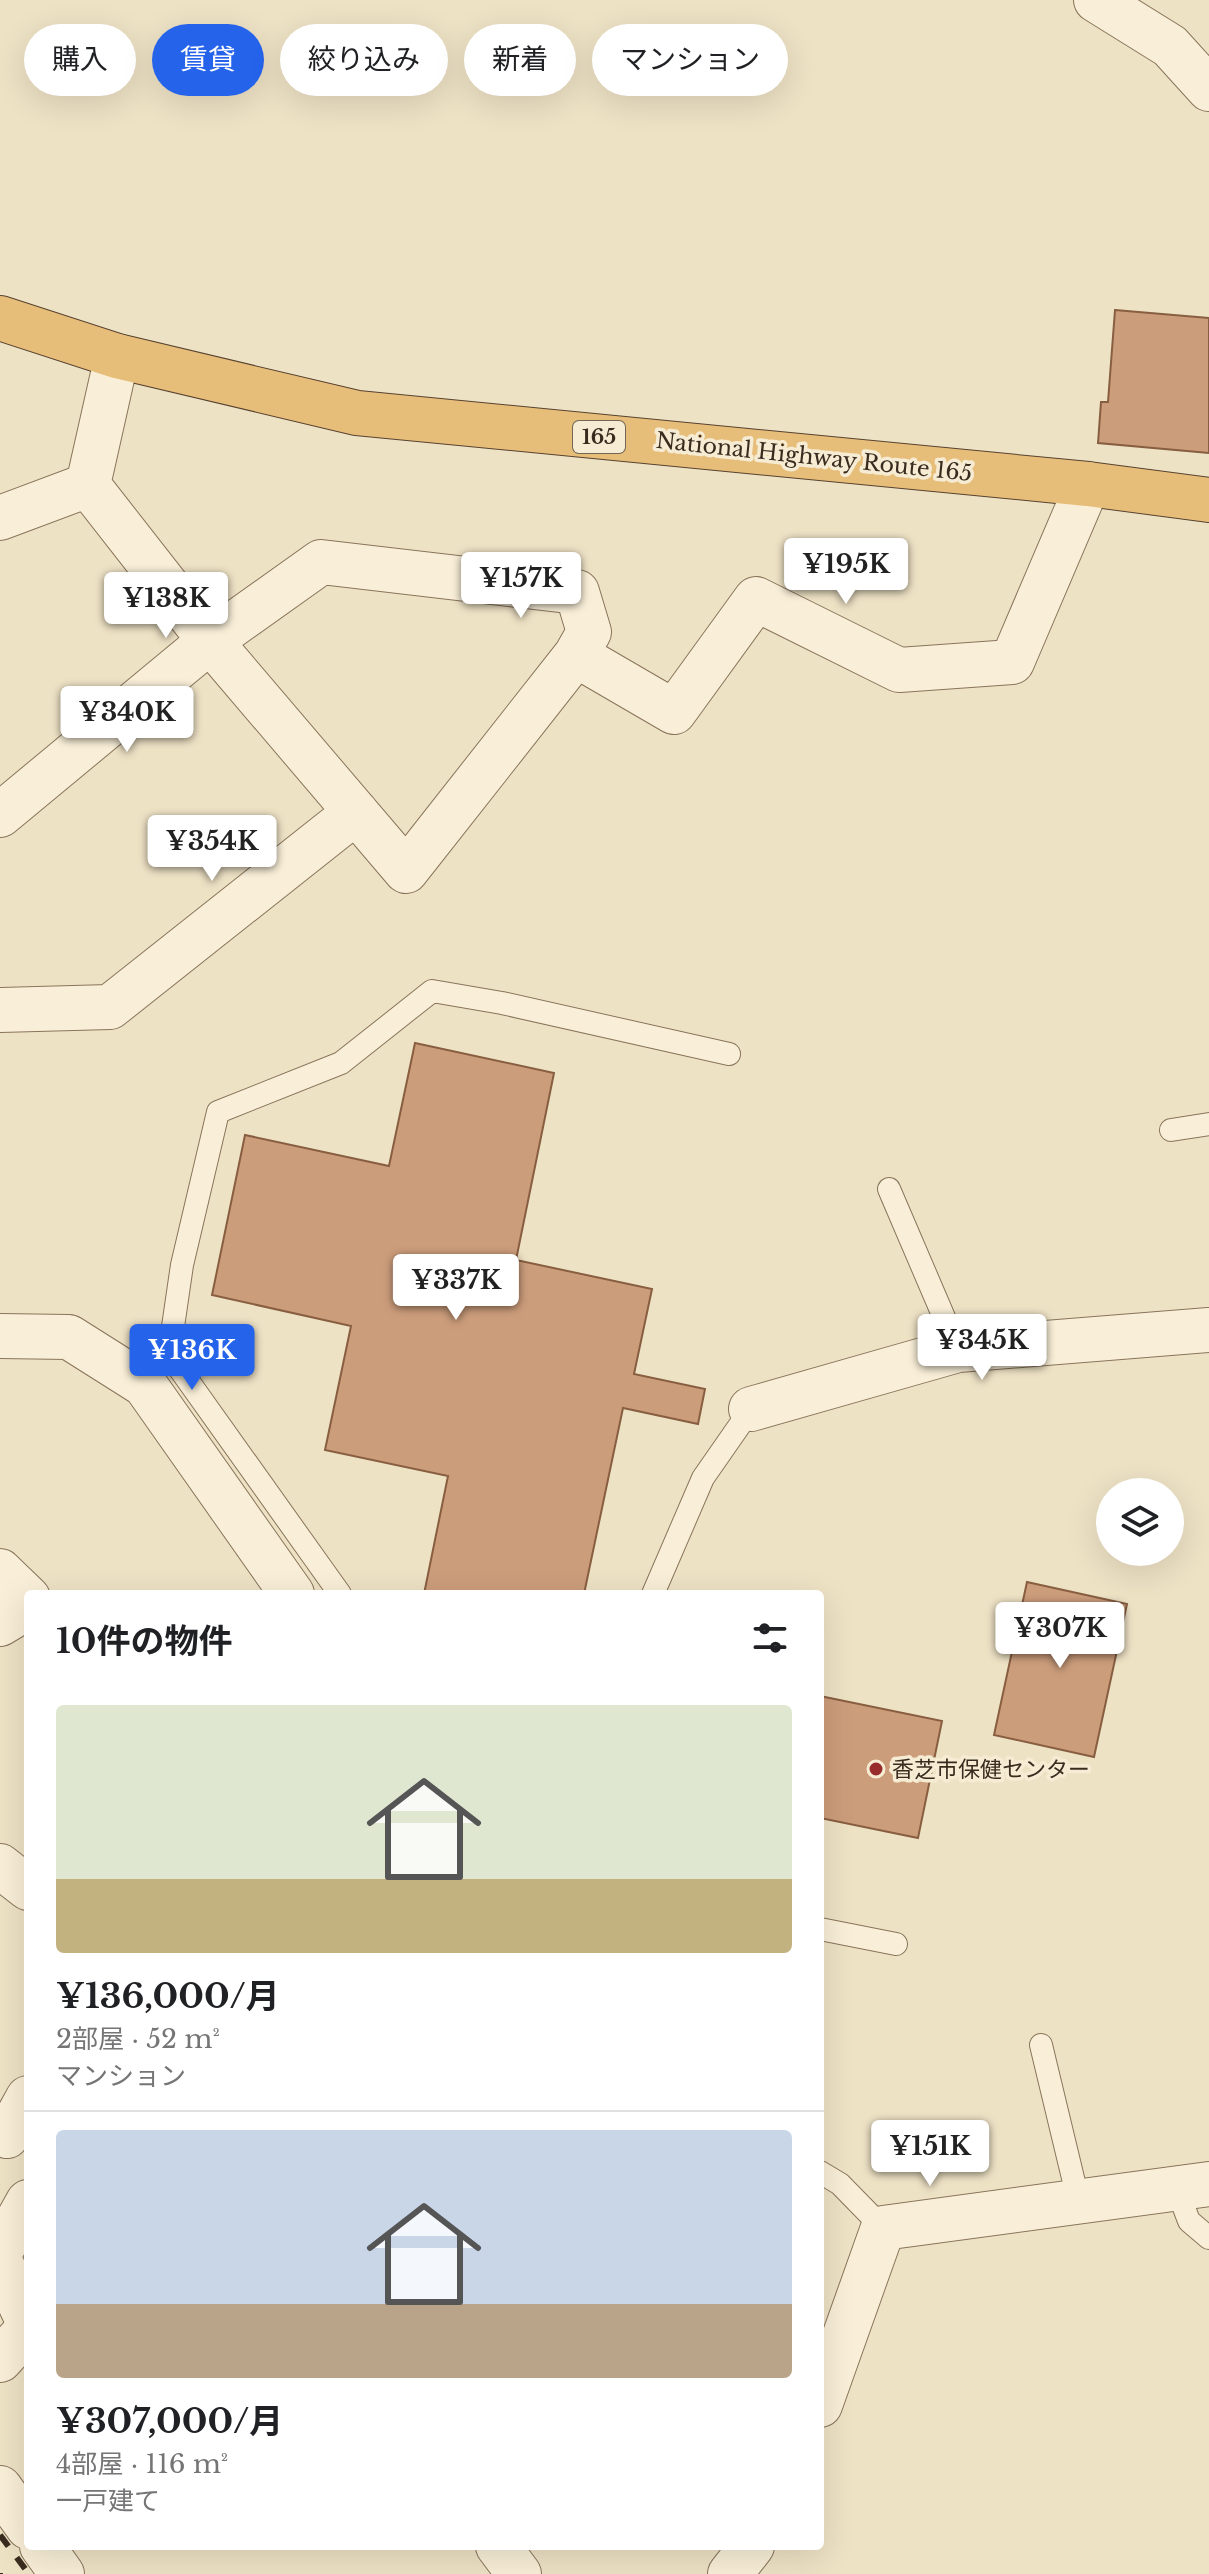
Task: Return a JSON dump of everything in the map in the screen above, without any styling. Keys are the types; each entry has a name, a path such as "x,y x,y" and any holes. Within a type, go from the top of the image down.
{"highway":[{"name":"National Highway Route 165","path":"0,318 117,356 357,413 1088,484 1209,500"}],"street":[{"path":"1096,0 1170,46 1209,89"},
{"path":"88,485 117,356"},
{"path":"576,655 674,712 756,599 899,670 1012,662 1088,484"},
{"path":"0,518 88,485"},
{"path":"0,815 210,641 321,562 577,592 589,632 576,655 406,871 210,641 88,485"},
{"path":"0,1010 110,1007 356,812"},
{"path":"751,1409 958,1350 1209,1330"},
{"path":"0,1336 69,1337 145,1385 289,1590"},
{"path":"0,1571 24,1594"},
{"path":"0,1624 24,1609"},
{"path":"0,1866 24,1885"},
{"path":"2,2139 24,2104"},
{"path":"824,2394 883,2228 1193,2186"},
{"path":"0,2252 24,2209"},
{"path":"0,2261 24,2312"},
{"path":"0,2360 24,2333"},
{"path":"0,2488 24,2521"},
{"path":"45,2550 62,2574"},
{"path":"501,2550 519,2574"},
{"path":"730,2574 749,2550"}],"lane":[{"path":"337,1590 169,1354 182,1265 218,1112 341,1063 432,991 502,1003 729,1054"},
{"path":"1171,1130 1209,1124"},
{"path":"889,1189 958,1350"},
{"path":"655,1590 703,1478 751,1409"},
{"path":"824,1930 896,1944"},
{"path":"1041,2045 1079,2203"},
{"path":"824,2174 840,2184 883,2228"},
{"path":"1193,2186 1189,2221 1209,2238"}],"building":[{"path":"1115,310 1209,318 1209,453 1098,443 1101,402 1108,402"},
{"path":"415,1043 554,1073 516,1260 652,1289 634,1374 705,1389 698,1424 623,1408 585,1590 425,1590 448,1476 325,1450 351,1326 212,1295 245,1135 389,1166"},
{"path":"1027,1582 1127,1604 1094,1757 994,1735"},
{"name":"香芝市保健センター","path":"824,1697 942,1721 918,1838 824,1819"}],"railway":[{"path":"0,2535 29,2574"}],"place":[{"name":"香芝市保健センター","path":"876,1769"}]}
